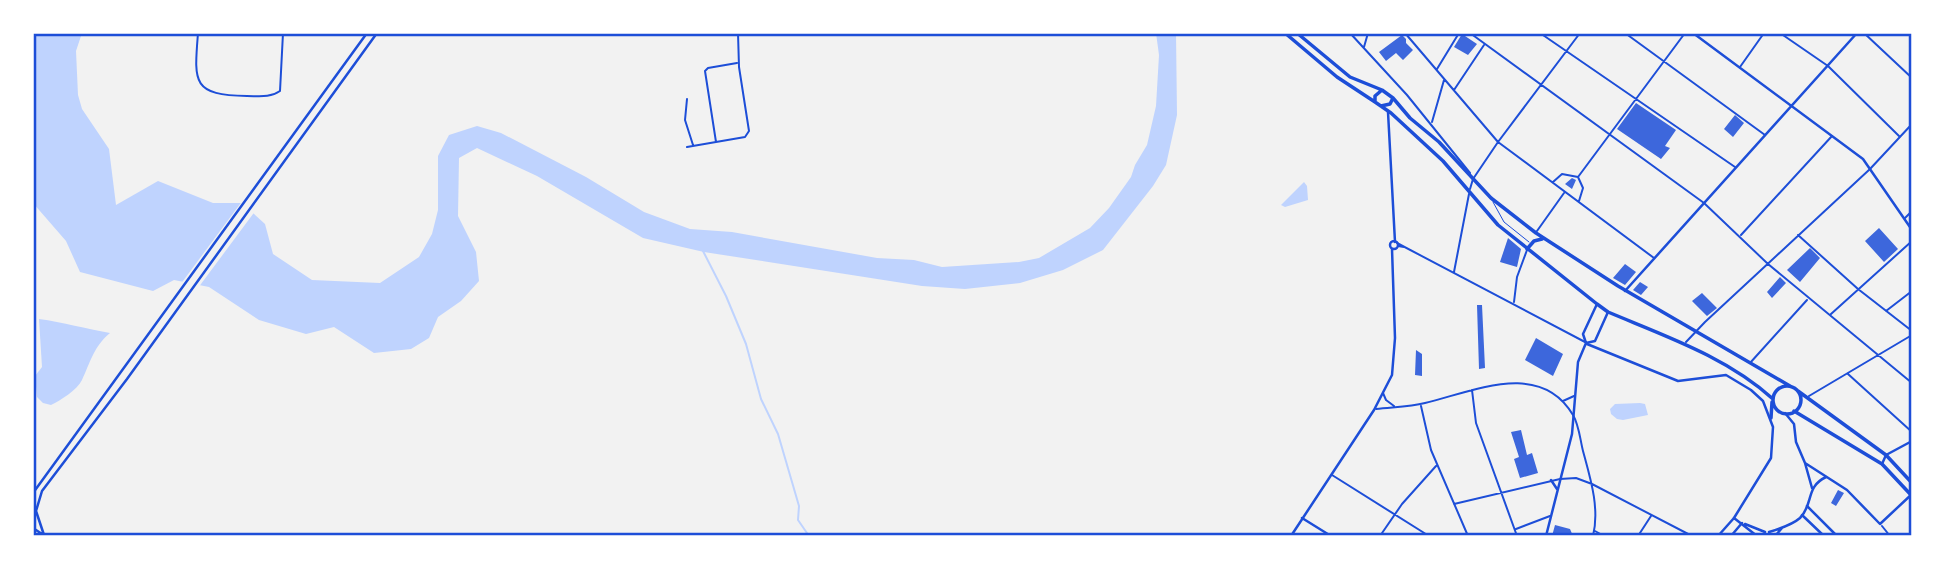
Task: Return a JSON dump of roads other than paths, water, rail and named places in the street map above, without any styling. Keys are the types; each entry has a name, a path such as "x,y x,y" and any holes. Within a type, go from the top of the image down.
{"main road":[{"path":"33,493 367,33"},
{"path":"44,535 37,511 42,491 269,185 377,33"},
{"path":"1285,33 1337,77 1388,111 1443,161 1497,225 1597,304 1608,312 1685,344 1747,378 1773,400 1776,409 1793,420 1796,442 1812,489"},
{"path":"1297,33 1350,77 1382,90 1393,98 1409,118 1439,142 1491,198 1544,239 1625,291 1808,397 1886,455 1912,483"},
{"path":"1693,33 1863,159 1912,230"},
{"path":"1625,291 1857,33"},
{"path":"1375,102 1375,96 1382,90"},
{"path":"1291,536 1374,410 1392,375 1395,245 1388,111 1393,98"},
{"path":"1381,106 1390,104"},
{"path":"1527,249 1534,241 1544,239"},
{"path":"1546,536 1575,417 1578,362 1586,343 1583,334 1597,304"},
{"path":"1586,343 1595,341 1608,312"},
{"path":"1586,343 1678,381 1726,375 1757,394 1763,401 1774,437 1771,458 1734,518 1718,536"},
{"path":"1770,418 1776,390 1790,386"},
{"path":"1785,414 1794,411 1801,400 1798,391"},
{"path":"1794,411 1882,464 1911,495 1880,524 1847,490 1805,463"},
{"path":"1882,464 1886,455 1912,442"},
{"path":"1742,523 1774,536 1802,515 1812,489 1826,477"},
{"path":"1551,481 1555,482 1558,490"},
{"path":"1807,506 1837,536"},
{"path":"1802,515 1824,536"},
{"path":"1303,518 1331,536"},
{"path":"1734,518 1757,536"},
{"path":"1731,536 1742,523"},
{"path":"33,528 44,535"},
{"path":"1766,533 1782,528"}],"street":[{"path":"198,33 195,70 206,89 215,94 270,96 280,91 283,33"},
{"path":"687,147 745,136 749,131 738,63 738,33"},
{"path":"1350,33 1432,123 1473,179"},
{"path":"1364,48 1368,33"},
{"path":"1405,33 1498,142 1655,259"},
{"path":"1436,69 1459,33"},
{"path":"1470,33 1704,203 1768,264 1912,383"},
{"path":"1540,33 1736,167"},
{"path":"1454,272 1473,179 1580,33"},
{"path":"1625,33 1765,135"},
{"path":"1578,177 1685,33"},
{"path":"1740,67 1764,33"},
{"path":"1780,33 1828,66 1900,137"},
{"path":"1864,33 1912,78"},
{"path":"1454,90 1485,44"},
{"path":"716,142 705,71 708,68 738,63"},
{"path":"1432,123 1444,79"},
{"path":"687,99 685,118 693,146"},
{"path":"1685,344 1870,169 1912,124"},
{"path":"1740,237 1833,135"},
{"path":"1553,183 1562,174 1578,177"},
{"path":"1578,177 1583,188 1578,202"},
{"path":"1536,233 1565,192"},
{"path":"1904,218 1912,211"},
{"path":"1798,235 1912,333 1808,397"},
{"path":"1830,315 1912,241"},
{"path":"1395,245 1409,248 1586,343"},
{"path":"1514,303 1517,277 1527,249"},
{"path":"1886,311 1912,290"},
{"path":"1749,364 1809,298"},
{"path":"1847,373 1912,432"},
{"path":"1374,410 1421,404 1513,382 1533,385 1562,401 1575,417 1592,484 1593,536"},
{"path":"1472,390 1476,423 1517,536"},
{"path":"1383,393 1386,400 1395,407"},
{"path":"1562,401 1577,396"},
{"path":"1421,404 1427,438 1468,536"},
{"path":"1380,536 1437,465"},
{"path":"1331,474 1429,536"},
{"path":"1454,504 1560,479 1576,478 1692,536"},
{"path":"1637,536 1652,515"},
{"path":"1514,530 1551,516"},
{"path":"1880,524 1890,536"},
{"path":"1594,530 1604,536"}],"lane":[{"path":"1491,198 1503,220 1531,244"}],"water":[{"path":"33,33 82,33 76,51 78,95 82,109 109,149 116,205 158,181 213,203 242,203 265,224 273,254 312,280 380,283 419,257 432,234 438,210 438,156 449,135 477,126 501,133 586,177 644,212 690,229 732,232 877,258 914,260 942,267 1019,262 1039,258 1090,228 1109,208 1131,177 1147,145 1156,106 1159,55 1156,33 1176,33 1177,115 1166,165 1103,250 1063,270 1020,283 965,289 922,286 704,252 643,238 537,176 477,148 459,158 458,216 476,252 479,281 461,301 438,317 429,338 411,349 374,353 334,327 306,334 259,320 209,287 174,280 153,291 80,272 66,241 33,203"},
{"path":"1304,182 1308,200 1285,207 1281,205"},
{"path":"39,319 110,333 96,349 80,384 51,405 43,403 37,397 35,376 42,367"},
{"path":"1615,404 1645,404 1648,415 1623,420 1611,414 1610,409"}],"waterway":[{"path":"703,251 746,344 761,399 778,434 799,506 798,520 809,536"}]}
